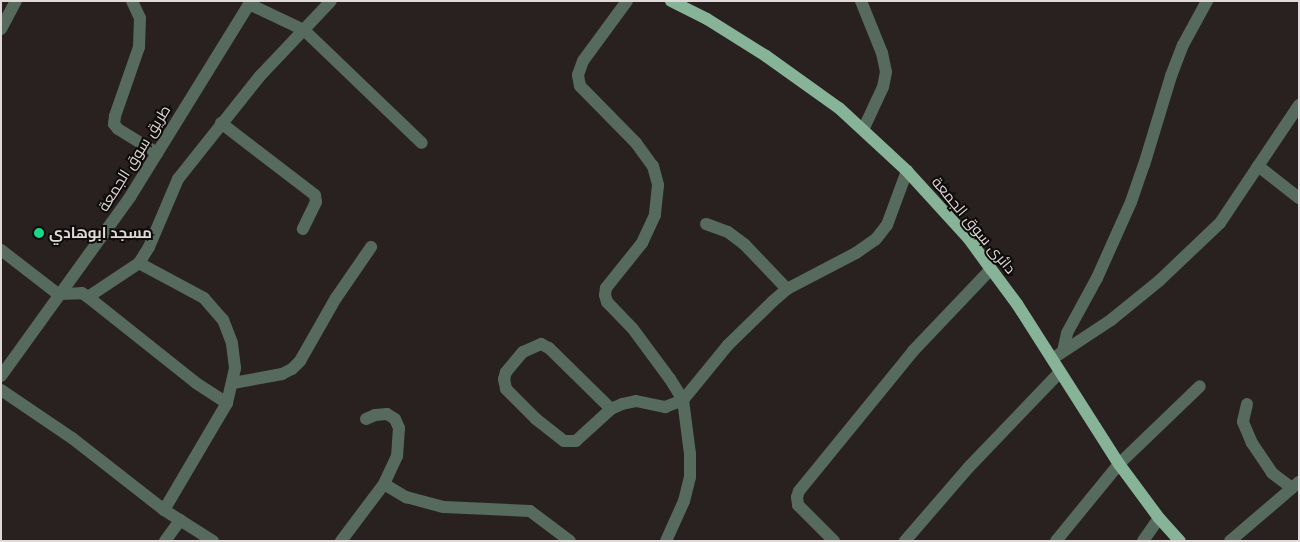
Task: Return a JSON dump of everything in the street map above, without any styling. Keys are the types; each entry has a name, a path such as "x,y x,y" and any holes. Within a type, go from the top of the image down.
{"main road":[{"name":"دائرى سوق الجمعة","path":"671,1 707,19 766,56 864,128 907,171 969,239 992,269 1119,464 1159,518 1180,541"}],"street":[{"path":"1,29 16,1"},
{"path":"132,1 140,18 139,47 115,116 114,124 118,129 158,152"},
{"path":"88,297 139,263 149,247 178,180 221,123 260,76 330,1"},
{"path":"627,1 583,61 578,75 580,86 636,142 653,166 658,185 655,215 642,243 606,288 604,295 607,302 633,329 683,400 690,454 690,477 684,501 666,541"},
{"path":"861,1 882,53 886,72 883,86 864,128"},
{"path":"1063,351 1067,333 1097,278 1131,202 1174,68 1207,1"},
{"path":"250,3 304,30 422,142"},
{"name":"طريق سوق الجمعة","path":"1,376 58,294 112,223 250,3"},
{"path":"1052,359 1111,320 1159,281 1220,223 1299,105"},
{"path":"221,123 315,195 316,202 303,229"},
{"path":"1258,166 1299,198"},
{"path":"611,409 549,348 541,344 523,352 506,372 506,389 536,419 564,441 576,441 611,409 622,404 636,401 665,406 683,400 728,345 787,290 876,239 887,225 907,171"},
{"path":"706,224 728,232 745,245 787,290"},
{"path":"233,383 282,374 300,362 336,298 371,247"},
{"path":"1,250 58,294 82,293 88,297 196,383 227,403"},
{"path":"139,263 204,298 223,320 232,343 235,368 227,403 164,510"},
{"path":"834,541 798,505 797,497 799,491 913,351 992,269"},
{"path":"905,541 968,468 1060,372"},
{"path":"1056,541 1119,464 1200,386"},
{"path":"1,390 72,438 164,510 213,541"},
{"path":"1230,541 1295,485 1272,473 1252,443 1243,422 1247,404"},
{"path":"341,541 384,484 397,456 399,428 394,419 387,414 375,415 366,419"},
{"path":"384,484 406,497 444,507 530,511 570,541"},
{"path":"1143,541 1159,518"},
{"path":"165,541 180,520"}],"place":[{"name":"مسجد ابوهادي","path":"39,233"}]}
